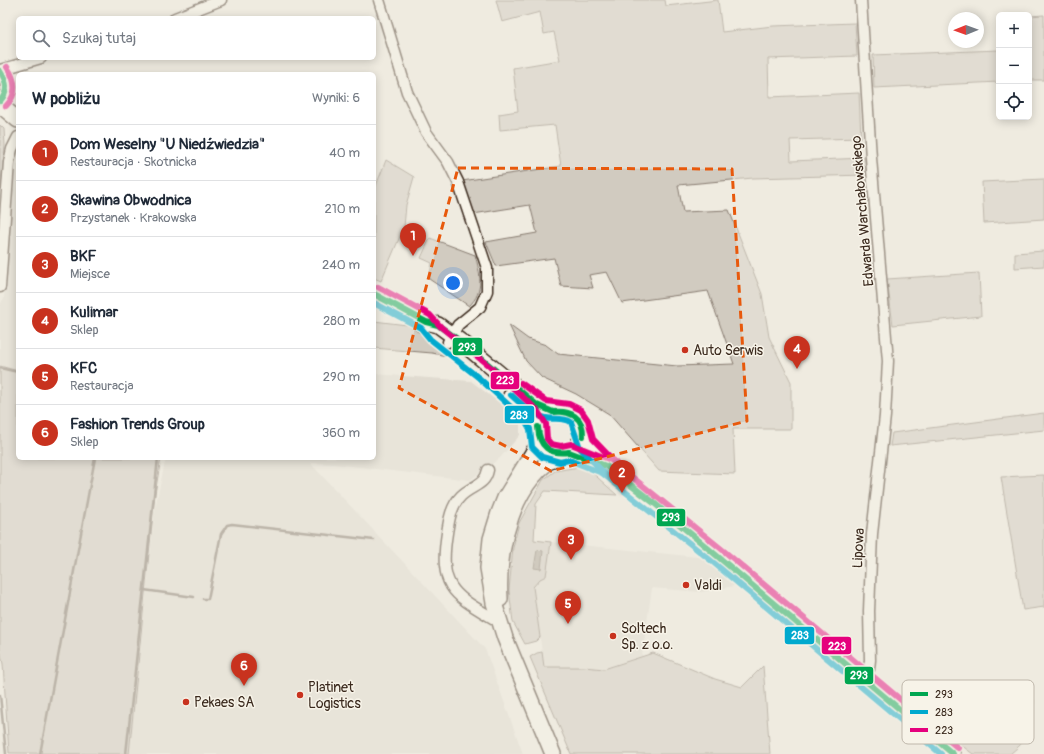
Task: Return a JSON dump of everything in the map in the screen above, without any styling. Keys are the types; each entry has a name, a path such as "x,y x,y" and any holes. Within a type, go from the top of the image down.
{"main road":[{"path":"0,105 16,118"},
{"path":"376,295 426,322 435,333 450,338 491,373 536,405 552,412 566,411 576,416 583,427 583,436 578,446 547,461 542,466 527,486 511,515 505,534 500,567 502,625"},
{"path":"491,373 531,416 538,427 539,443 506,498 493,530 488,568 492,596 513,659 553,754"},
{"path":"538,427 544,418 552,412"},
{"path":"583,436 606,466 654,502 902,710"},
{"path":"539,443 546,451 565,453 606,466"},
{"path":"941,744 953,754"}],"street":[{"path":"180,16 221,0"},
{"path":"379,0 407,92 426,132 448,162 458,182 487,268 487,291 480,307 458,325 450,338"},
{"name":"Edwarda Warchałowskiego","path":"861,0 871,158 888,361 885,420"},
{"path":"0,101 8,90 7,84 0,70 34,60"},
{"path":"0,286 9,162 12,149 16,141"},
{"name":"Lipowa","path":"864,678 869,669 870,660 869,611 872,534 885,420"},
{"path":"488,470 487,477 480,485 461,496 452,509 443,559 446,578 456,594 473,607 502,625"},
{"path":"473,607 485,604 492,596"}],"highlighted area":[{"path":"458,168 732,169 747,421 551,471 399,388"}],"shaded area":[{"path":"496,0 665,0 666,6 718,0 722,32 773,26 855,23 857,56 768,59 769,97 859,93 861,138 790,140 791,161 865,158 866,175 753,178 678,185 683,212 729,210 762,294 769,337 791,382 791,429 733,429 735,474 659,471 609,414 576,394 542,378 526,361 509,325 528,339 546,345 558,354 677,366 734,364 708,291 622,303 607,272 589,275 593,288 561,286 554,258 496,266 486,242 537,233 530,205 473,214 462,181 561,166 555,125 500,130 499,114 518,111 513,68 560,60 554,32 544,34 540,12 502,22"},
{"path":"1044,15 1044,80 1032,80 1032,16"},
{"path":"996,50 996,82 874,88 873,55"},
{"path":"0,125 4,129 5,145 0,190"},
{"path":"386,160 414,177 406,205 404,227 381,281 376,279 376,186"},
{"path":"14,163 16,164 16,370 0,366 0,305 4,298"},
{"path":"1044,179 1044,219 984,223 982,182"},
{"path":"430,238 475,255 480,275 480,282 477,294 469,306 429,279 432,263 421,258"},
{"path":"1044,251 1044,266 1015,268 1015,253"},
{"path":"979,273 981,316 893,325 887,279"},
{"path":"376,321 407,325 433,341 456,358 432,353 376,348"},
{"path":"0,366 16,370 16,460 161,460 155,494 129,754 9,753 3,664 0,649"},
{"path":"376,374 471,381 520,419 520,435 500,458 470,480 333,464 310,463 485,649 523,754 129,754 155,508 166,460 376,460"},
{"path":"1044,413 1044,430 890,446 892,433"},
{"path":"579,467 587,468 617,495 545,491 536,504 534,540 551,542 546,576 540,579 533,587 540,637 536,641 525,644 513,622 509,590 513,548 519,523 543,480 555,471"},
{"path":"1044,475 1044,607 1023,610 1001,477"},
{"path":"551,542 707,558 740,585 701,592 652,588 642,656 604,669 584,667 544,667 533,587 540,579 546,576"},
{"path":"537,550 543,551 541,569 534,568"},
{"path":"542,652 544,667 584,667 604,669 653,653 715,679 742,687 763,666 770,754 571,754 530,657"},
{"path":"960,744 1021,744 1010,754 973,754"}],"waterway":[{"path":"0,368 16,372"},
{"path":"40,754 95,460"},
{"path":"126,754 158,460"},
{"path":"203,599 208,599 221,534 227,525 232,524 374,540"},
{"path":"144,590 194,597"},
{"path":"0,695 6,754"}],"transit line":[{"name":"223","path":"6,106 14,92 14,82 7,67"},
{"name":"293","path":"0,71 6,86 5,94 0,101"},
{"name":"223","path":"378,287 430,315 441,327 489,366 537,410 546,424 547,439 551,444 561,446 571,444 611,460 724,551 902,701"},
{"name":"293","path":"376,295 426,322 438,325 464,344 537,405 553,412"},
{"name":"283","path":"376,304 421,328 430,339 479,378 525,420 530,429 532,447 542,457 560,462 569,460 602,473 714,563 902,721"},
{"name":"223","path":"521,383 546,401 569,404 581,410 588,420 593,439 616,463"},
{"name":"283","path":"511,395 527,409 541,417 571,422 580,448 606,475"},
{"name":"293","path":"553,412 565,412 575,416 581,424 583,436"},
{"name":"293","path":"538,427 541,440 547,448 556,452 569,452"},
{"name":"293","path":"569,452 606,466 654,503 902,711"},
{"name":"283","path":"929,744 941,754"},
{"name":"293","path":"941,744 953,754"},
{"name":"223","path":"953,744 958,748"}],"place":[{"name":"Dom Weselny \"U Niedźwiedzia\"","path":"413,256"},
{"name":"Auto Serwis","path":"685,350"},
{"name":"Kulimar","path":"797,369"},
{"name":"Skawina Obwodnica","path":"622,493"},
{"name":"BKF","path":"571,560"},
{"name":"Valdi","path":"686,585"},
{"name":"KFC","path":"568,624"},
{"name":"Soltech Sp. z o.o.","path":"613,636"},
{"name":"Fashion Trends Group","path":"244,686"},
{"name":"Platinet Logistics","path":"300,695"},
{"name":"Pekaes SA","path":"186,702"}]}
